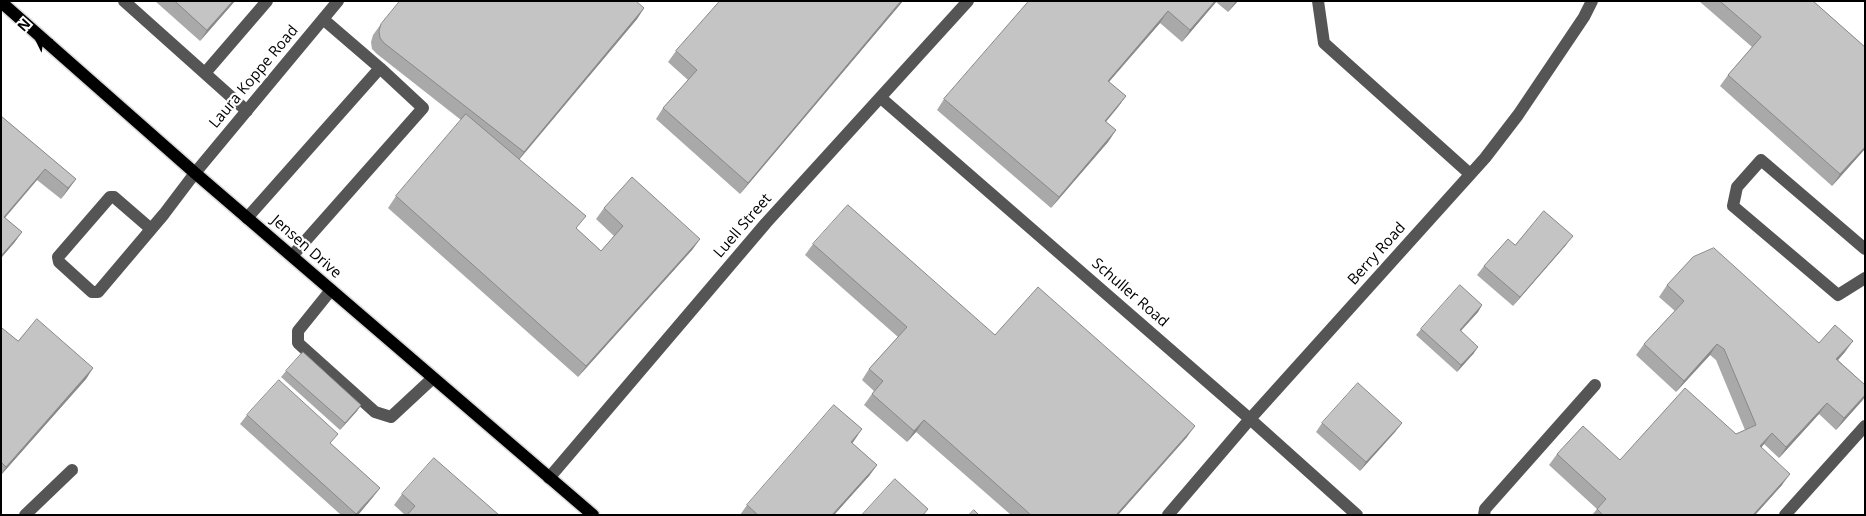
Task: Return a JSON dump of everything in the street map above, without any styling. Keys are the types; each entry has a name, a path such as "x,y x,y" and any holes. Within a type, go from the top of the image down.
{"main road":[{"name":"Jensen Drive","path":"1,2 195,173 593,515"}],"street":[{"path":"124,1 247,110"},
{"path":"205,73 267,1"},
{"name":"Laura Koppe Road","path":"151,229 114,197 110,197 58,256 59,262 92,292 98,292 151,229 195,173 338,1"},
{"name":"Luell Street","path":"549,478 766,223 968,1"},
{"path":"1318,1 1324,42 1470,174"},
{"name":"Berry Road","path":"1168,515 1250,419 1470,174 1518,115 1584,17 1592,1"},
{"path":"292,256 424,108 323,19"},
{"path":"247,218 380,68"},
{"name":"Schuller Road","path":"881,98 1358,515"},
{"path":"1865,250 1761,160 1737,187 1733,206 1838,295 1865,278"},
{"path":"331,290 298,331 298,343 375,412 391,417 433,378"},
{"path":"1484,515 1485,509 1595,385"},
{"path":"1785,515 1865,426"},
{"path":"25,515 72,470"}],"building":[{"path":"175,1 233,1 207,30"},
{"path":"400,1 636,1 644,8 524,152 384,43 380,38 381,24"},
{"path":"720,1 901,1 748,183 663,108 697,70 676,51"},
{"path":"1029,1 1215,1 1190,30 1168,11 1108,81 1126,96 1105,121 1116,130 1059,197 944,99"},
{"path":"1720,1 1813,1 1865,47 1865,147 1840,174 1728,75 1761,37"},
{"path":"466,114 586,216 576,228 601,251 623,226 604,208 632,177 700,239 586,366 396,196"},
{"path":"1,116 76,179 68,188 45,169 4,217 22,232 1,256"},
{"path":"848,205 995,335 1038,287 1195,426 1116,515 1031,515 924,420 914,431 872,394 883,381 869,369 907,327 813,244"},
{"path":"1544,211 1573,236 1520,297 1484,266 1508,239 1515,245"},
{"path":"1714,248 1819,343 1835,325 1853,341 1836,359 1865,385 1865,395 1844,418 1827,403 1786,447 1772,433 1760,446 1790,474 1753,515 1603,515 1597,509 1606,499 1557,454 1583,426 1620,460 1685,388 1736,434 1756,425 1724,349 1717,344 1684,381 1644,344 1684,301 1667,285 1693,257"},
{"path":"1460,285 1482,305 1460,330 1478,347 1461,365 1421,329"},
{"path":"37,319 93,368 6,467 1,462 1,329 18,341"},
{"path":"303,352 361,405 345,423 286,371"},
{"path":"279,380 338,434 330,443 380,488 356,514 247,415"},
{"path":"1358,383 1402,423 1366,462 1322,423"},
{"path":"834,405 862,429 851,442 877,465 832,515 758,515 747,505"},
{"path":"434,458 499,515 407,515 415,506 402,494"},
{"path":"895,479 928,509 923,515 862,515"},
{"path":"974,510 979,515 969,515"}]}
